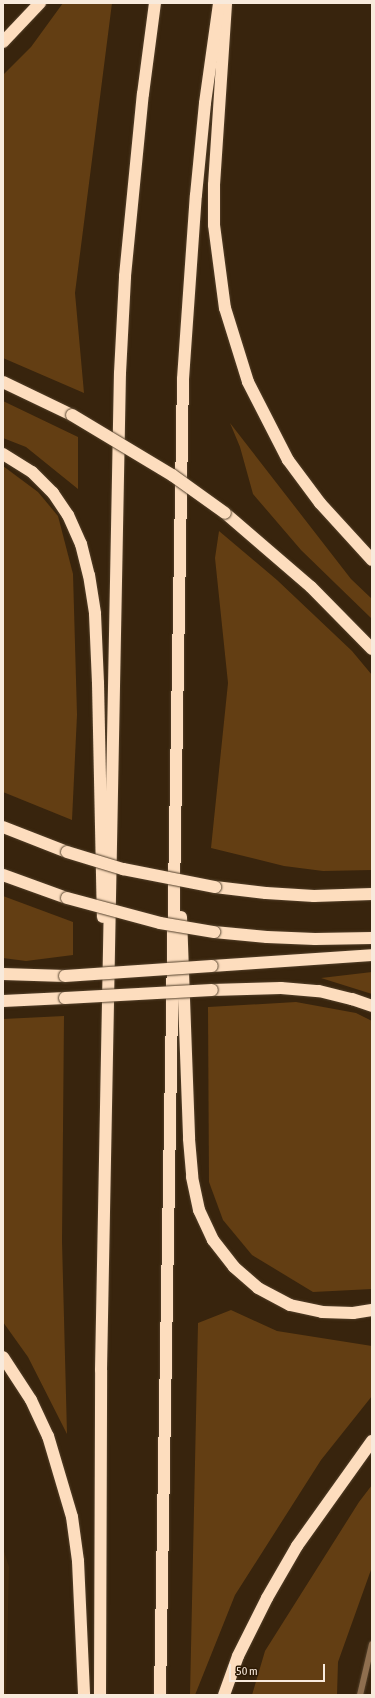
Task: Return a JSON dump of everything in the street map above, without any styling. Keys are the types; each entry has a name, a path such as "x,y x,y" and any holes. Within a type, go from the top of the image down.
{"highway":[{"path":"100,1695 101,1370 121,366 126,269 143,94 155,3"},
{"path":"160,1695 183,379 188,285 205,103 219,3"},
{"path":"226,3 214,225 225,308 248,382 288,460 320,502 372,560"},
{"path":"3,35 39,4"},
{"path":"3,42 39,4"},
{"path":"3,382 72,415 172,475 225,513 311,587 372,649"},
{"path":"3,454 32,472 53,493 71,520 81,544 89,575 95,614 98,683 107,1118"},
{"path":"176,754 189,1139 192,1177 199,1210 212,1240 234,1267 258,1288 290,1305 322,1312 352,1313 372,1310"},
{"path":"3,828 67,852 123,869 215,887 266,893 314,896 372,894"},
{"path":"3,875 67,898 160,923 214,932 267,937 315,939 372,938"},
{"path":"3,974 65,976 372,955"},
{"path":"3,1001 212,990 281,988 319,991 352,999 372,1006"},
{"path":"3,1357 31,1400 48,1436 72,1517 78,1561 84,1695"},
{"path":"224,1695 238,1656 267,1598 297,1546 372,1441"}],"lane":[{"path":"360,1695 372,1644"}],"shaded area":[{"path":"63,3 112,3 75,293 84,393 3,358 3,75 31,47"},
{"path":"3,401 78,437 78,489 26,447 3,438"},
{"path":"230,423 351,579 372,599 372,619 301,550 253,494 240,447"},
{"path":"3,466 38,492 58,516 73,574 77,715 72,820 3,792"},
{"path":"219,531 277,580 352,651 372,675 372,870 323,871 284,866 211,848 228,683 215,558"},
{"path":"3,896 73,922 73,955 26,961 3,958"},
{"path":"372,972 372,994 321,978"},
{"path":"296,1002 356,1013 372,1021 372,1289 313,1292 252,1255 223,1220 209,1182 208,1007"},
{"path":"64,1016 62,1241 67,1434 28,1357 3,1322 3,1019"},
{"path":"231,1310 277,1331 372,1346 372,1396 321,1460 235,1595 195,1695 190,1695 198,1323"},
{"path":"372,1485 372,1567 338,1662 337,1695 252,1695 265,1651 359,1502"},
{"path":"3,1548 9,1567 6,1695 3,1695"}]}
